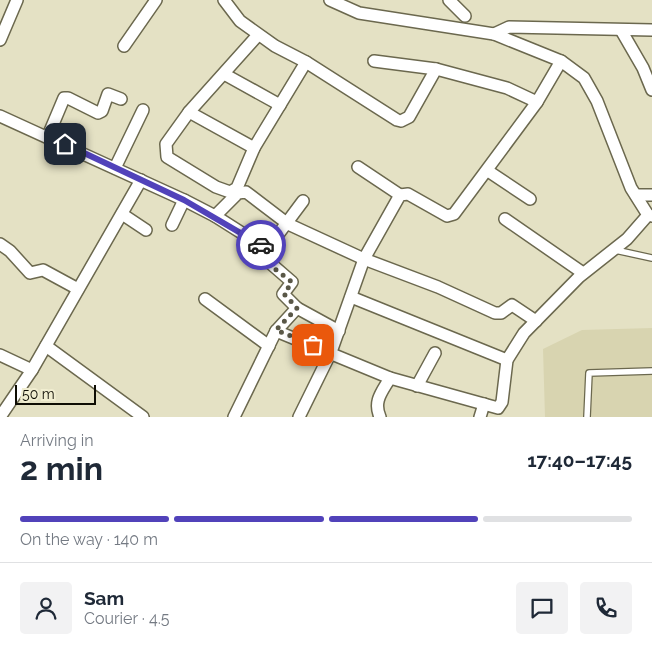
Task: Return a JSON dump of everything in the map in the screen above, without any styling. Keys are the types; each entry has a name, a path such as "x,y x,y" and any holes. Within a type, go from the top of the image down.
{"street":[{"path":"0,40 17,0"},
{"path":"124,46 156,0"},
{"path":"224,0 240,22 274,46 306,62 369,104 401,121 409,117 436,69"},
{"path":"276,330 390,378 498,408 501,406 507,360 524,333 583,273 627,239 650,216 631,188 597,101 584,78 561,60 494,34 359,13 330,0"},
{"path":"350,0 359,13"},
{"path":"450,0 465,16"},
{"path":"494,34 509,27 652,30"},
{"path":"620,30 643,68 652,90"},
{"path":"258,35 189,112 166,144 168,156 216,187 230,192 237,188 254,148 306,62"},
{"path":"358,167 400,195 408,194 447,216 451,216 488,171 537,102 561,60"},
{"path":"374,61 436,69 507,88 537,102"},
{"path":"224,74 280,105"},
{"path":"48,136 64,98 68,98 98,113 102,111 108,94 121,99"},
{"path":"115,168 143,110"},
{"path":"189,112 254,148"},
{"path":"0,116 48,136 184,200 215,216 267,249"},
{"path":"488,171 530,199"},
{"path":"0,416 4,402 32,370 141,180"},
{"path":"215,216 238,193 246,192 288,224 364,259 438,287 495,313 501,312 512,305 536,320"},
{"path":"299,417 331,352 364,259 400,195"},
{"path":"636,195 652,195"},
{"path":"172,224 184,200"},
{"path":"303,201 288,224 267,249 262,259 292,282 284,294 297,308 339,331"},
{"path":"122,214 146,230"},
{"path":"505,219 583,273"},
{"path":"0,244 10,251 30,273 43,270 78,289"},
{"path":"351,297 507,360"},
{"path":"205,300 269,346"},
{"path":"234,417 276,330 297,308"},
{"path":"46,346 143,417"},
{"path":"417,386 434,353"},
{"path":"0,356 32,370"},
{"path":"380,417 376,408 377,401 390,378"},
{"path":"480,417 484,404"}],"lane":[{"path":"613,250 652,258"},
{"path":"587,417 589,373 652,371"}],"shaded area":[{"path":"652,328 652,417 545,417 543,349 582,330"}],"way so far":[{"path":"261,245 267,249 262,259 292,282 284,292 284,295 297,308 276,330 313,345"}],"route":[{"path":"65,144 184,200 215,216 261,245"}]}
